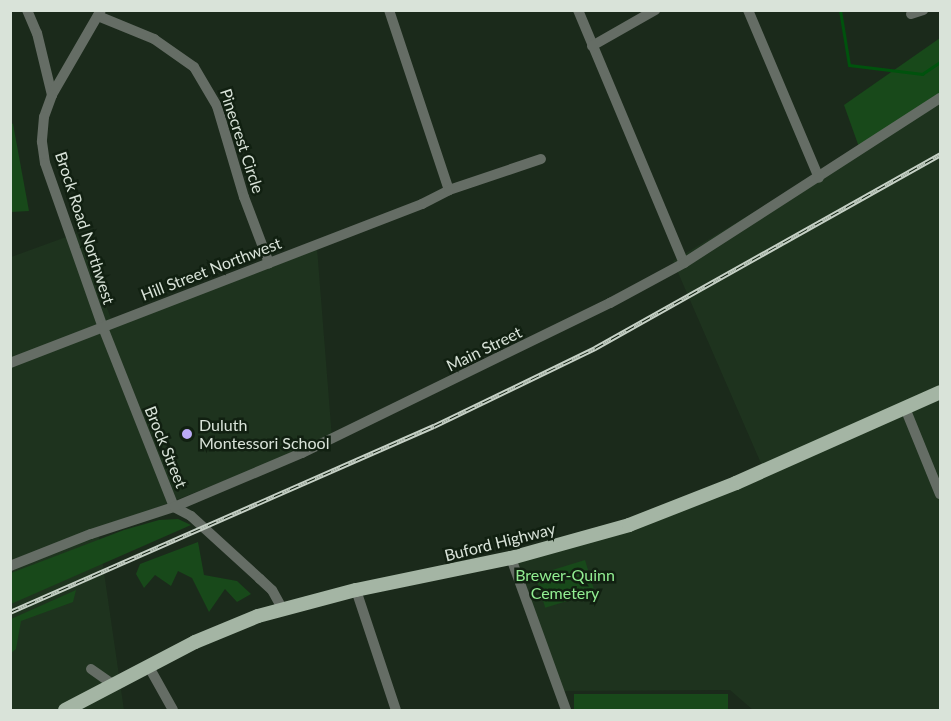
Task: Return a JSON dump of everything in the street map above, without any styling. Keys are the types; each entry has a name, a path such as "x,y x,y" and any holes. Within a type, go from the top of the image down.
{"main road":[{"name":"Buford Highway","path":"65,711 195,642 282,608 356,590 511,558 629,525 736,483 940,392"}],"street":[{"path":"27,10 37,33 52,95"},
{"path":"389,10 449,190 541,159"},
{"path":"578,10 684,263"},
{"path":"592,46 654,10"},
{"path":"748,10 819,178"},
{"path":"911,14 923,10"},
{"name":"Brock Road Northwest","path":"99,13 52,95 44,117 42,142 45,163 102,325"},
{"name":"Pinecrest Circle","path":"99,13 154,39 195,67 217,106 244,197 269,263"},
{"name":"Main Street","path":"10,566 91,534 174,507 380,417 610,303 684,263 940,98"},
{"name":"Hill Street Northwest","path":"10,363 102,325 422,204 449,190"},
{"name":"Brock Street","path":"102,325 174,507 190,516 272,590 282,608"},
{"path":"905,408 940,494"},
{"path":"511,558 566,711"},
{"path":"356,590 396,711"},
{"path":"149,667 173,711"},
{"path":"91,669 114,685"}],"shaded area":[{"path":"940,99 940,710 753,710 730,690 562,691 515,553 646,513 763,468 673,261"},
{"path":"77,233 114,326 317,248 332,438 98,531 124,710 11,710 11,257"}],"green space":[{"path":"940,38 940,98 859,147 844,105"},
{"path":"11,123 13,124 29,211 11,212"},
{"path":"178,519 191,525 11,604 11,573 124,530 159,520"},
{"path":"198,542 204,575 237,581 251,594 237,602 225,589 209,612 192,578 178,571 171,586 155,575 144,588 136,574 140,564"},
{"name":"Brewer-Quinn Cemetery","path":"585,560 595,593 545,608 535,575"},
{"path":"76,590 73,602 21,621 16,649 11,653 11,619"},
{"path":"574,694 728,694 728,710 574,710"}],"waterway":[{"path":"840,10 849,65 922,74 940,62"}],"railway":[{"path":"10,612 434,426 595,348 940,154"}],"place":[{"name":"Duluth Montessori School","path":"187,434"}]}
